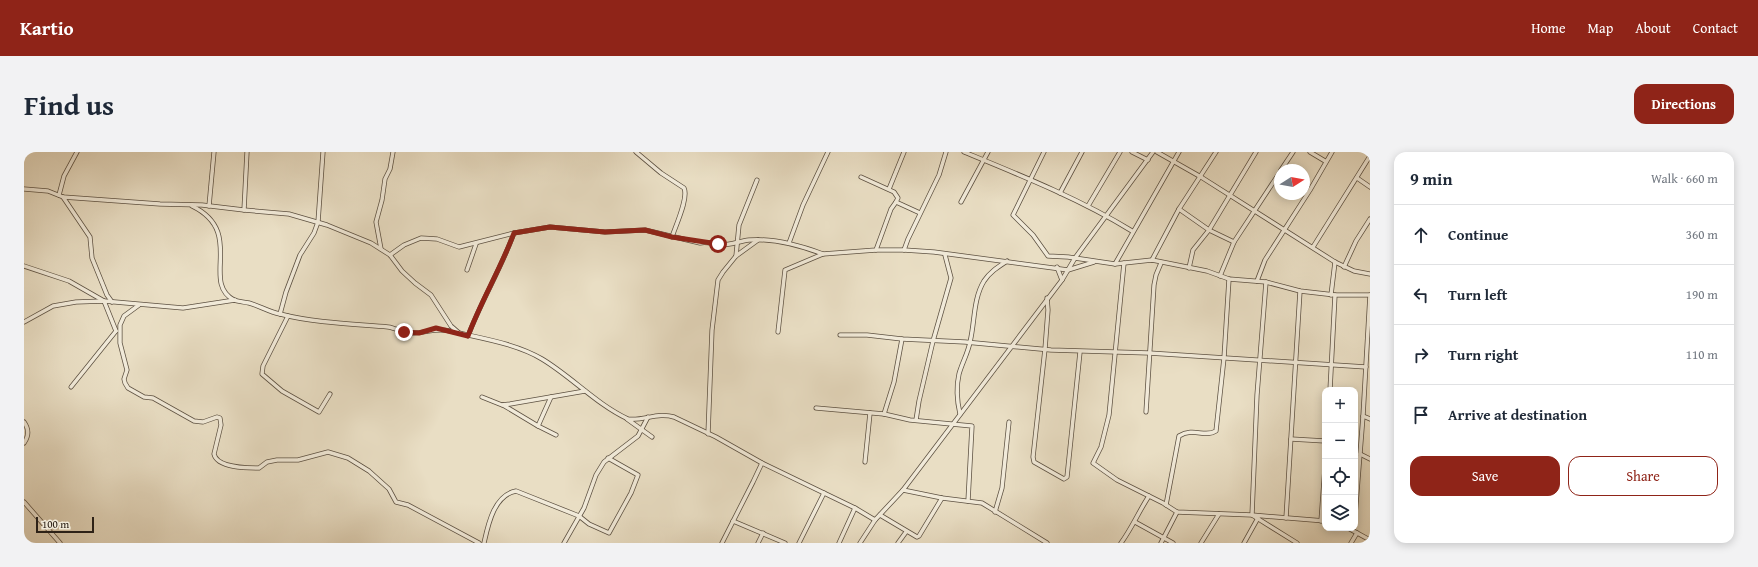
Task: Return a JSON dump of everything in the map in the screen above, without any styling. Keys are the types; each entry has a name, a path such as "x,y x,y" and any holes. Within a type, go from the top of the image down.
{"street":[{"path":"59,195 64,176 77,152"},
{"path":"209,206 214,152"},
{"path":"244,210 247,152"},
{"path":"280,314 286,292 300,255 314,233 318,222 323,152"},
{"path":"381,249 376,222 382,200 385,179 390,169 393,152"},
{"path":"636,152 661,173 684,188 685,191 682,208 672,237"},
{"path":"789,243 803,205 828,152"},
{"path":"889,189 904,152"},
{"path":"904,250 939,174 946,152"},
{"path":"964,152 1088,206 1132,231"},
{"path":"961,202 988,152"},
{"path":"1044,152 1013,213 1013,217 1030,232 1048,256 1075,258 1115,264 1152,260 1229,279 1266,282 1300,291 1333,295 1370,295 1357,495"},
{"path":"1060,193 1082,152"},
{"path":"1088,206 1120,152"},
{"path":"1132,152 1148,160"},
{"path":"860,543 880,515 903,490 1062,280 1075,258 1153,152"},
{"path":"1157,152 1201,177 1335,262 1344,267 1370,274"},
{"path":"1115,264 1132,231 1179,152"},
{"path":"1152,260 1179,209 1216,152"},
{"path":"1188,268 1193,250 1209,230 1256,152"},
{"path":"1285,164 1293,152"},
{"path":"1310,152 1326,161"},
{"path":"1257,281 1266,260 1332,152"},
{"path":"1313,247 1370,156"},
{"path":"861,177 889,189 897,196 896,202 891,209 876,250"},
{"path":"1357,178 1370,187"},
{"path":"736,256 740,220 757,180"},
{"path":"1220,276 1234,242 1274,181"},
{"path":"24,189 48,191 63,196 209,206 289,214 318,222 371,243 390,255 402,271 431,295 450,326 460,334"},
{"path":"63,196 90,237 92,258 103,287 112,302"},
{"path":"896,202 920,213"},
{"path":"192,206 206,214 218,230 221,241 220,278 225,291 235,300"},
{"path":"1179,209 1209,230 1234,242"},
{"path":"1344,267 1356,241 1370,220"},
{"path":"390,255 404,245 422,238 437,239 459,247 476,244 514,233 550,227 605,232 645,230 672,237 721,245 738,241 758,240 789,243 822,254"},
{"path":"468,336 514,233"},
{"path":"708,434 712,330 718,280 736,256 758,240"},
{"path":"467,270 476,244"},
{"path":"778,332 785,270 822,254 876,250 904,250 1007,261 1068,270 1095,262"},
{"path":"916,420 933,341 951,278 945,255"},
{"path":"1057,257 1055,267 1062,280"},
{"path":"960,414 957,401 959,376 970,343 975,309 983,282 992,271 1007,261"},
{"path":"1330,387 1335,262"},
{"path":"1124,263 1116,353 1113,366 1110,415 1101,447 1093,463 1117,480 1177,512 1252,515 1322,521"},
{"path":"1146,412 1154,285 1156,274 1161,263"},
{"path":"24,266 69,282 104,301 116,331"},
{"path":"1166,505 1179,436 1192,431 1209,434 1216,431 1224,358 1229,279"},
{"path":"1252,515 1256,395 1266,282"},
{"path":"1286,518 1300,291"},
{"path":"1047,298 1048,310 1045,349 1034,462 1064,479 1067,476 1080,352"},
{"path":"24,322 53,306 84,301 104,301 183,308 235,300 250,303 280,314 312,320 390,327 411,333 424,332 436,328 510,346 542,359 585,391 652,437"},
{"path":"71,387 116,331 124,316 139,304"},
{"path":"288,316 263,366 262,374 282,391 319,412 330,394"},
{"path":"120,325 120,343 127,370 124,379 128,388 144,397 153,398 194,421 203,422 217,417 220,418 221,425 214,454 216,460 229,466 259,468 266,463 277,460 298,460 328,452 338,454 354,461 378,479 389,489 396,502 408,505 479,543"},
{"path":"840,335 867,335 902,339 1080,352 1149,353 1366,367"},
{"path":"884,414 894,382 902,339"},
{"path":"502,405 585,391"},
{"path":"482,397 502,405 556,435"},
{"path":"538,426 551,397"},
{"path":"816,408 884,414 916,420 970,425 973,428 968,501"},
{"path":"865,462 870,413"},
{"path":"623,417 636,420 666,415 708,434 762,463 855,508 876,520"},
{"path":"1363,416 1370,419"},
{"path":"564,543 579,516 600,468 608,458 634,439 642,431 648,417"},
{"path":"24,422 28,431 27,439 24,443"},
{"path":"995,512 1002,488 1008,422"},
{"path":"1291,439 1322,441"},
{"path":"1360,454 1370,459"},
{"path":"484,543 490,519 505,495 512,491 528,494 542,502 579,516 589,524 609,533 638,477 637,474 608,458"},
{"path":"722,543 754,482 762,463"},
{"path":"903,490 942,498 982,503 1040,541 1047,543"},
{"path":"798,543 824,493"},
{"path":"1121,543 1135,522 1140,509 1149,496"},
{"path":"880,515 915,537 919,536 942,498"},
{"path":"24,502 60,543"},
{"path":"839,543 855,508"},
{"path":"1161,543 1177,512"},
{"path":"1201,543 1219,514"},
{"path":"1252,515 1290,541 1297,543"},
{"path":"1244,543 1258,518"},
{"path":"733,521 785,543"},
{"path":"1135,522 1173,543"},
{"path":"1354,531 1370,540"},
{"path":"898,543 906,532"},
{"path":"758,543 764,533"},
{"path":"1351,543 1357,533"}],"route":[{"path":"404,332 419,333 436,328 468,336 514,233 550,227 605,232 645,230 672,237 718,244"}]}
